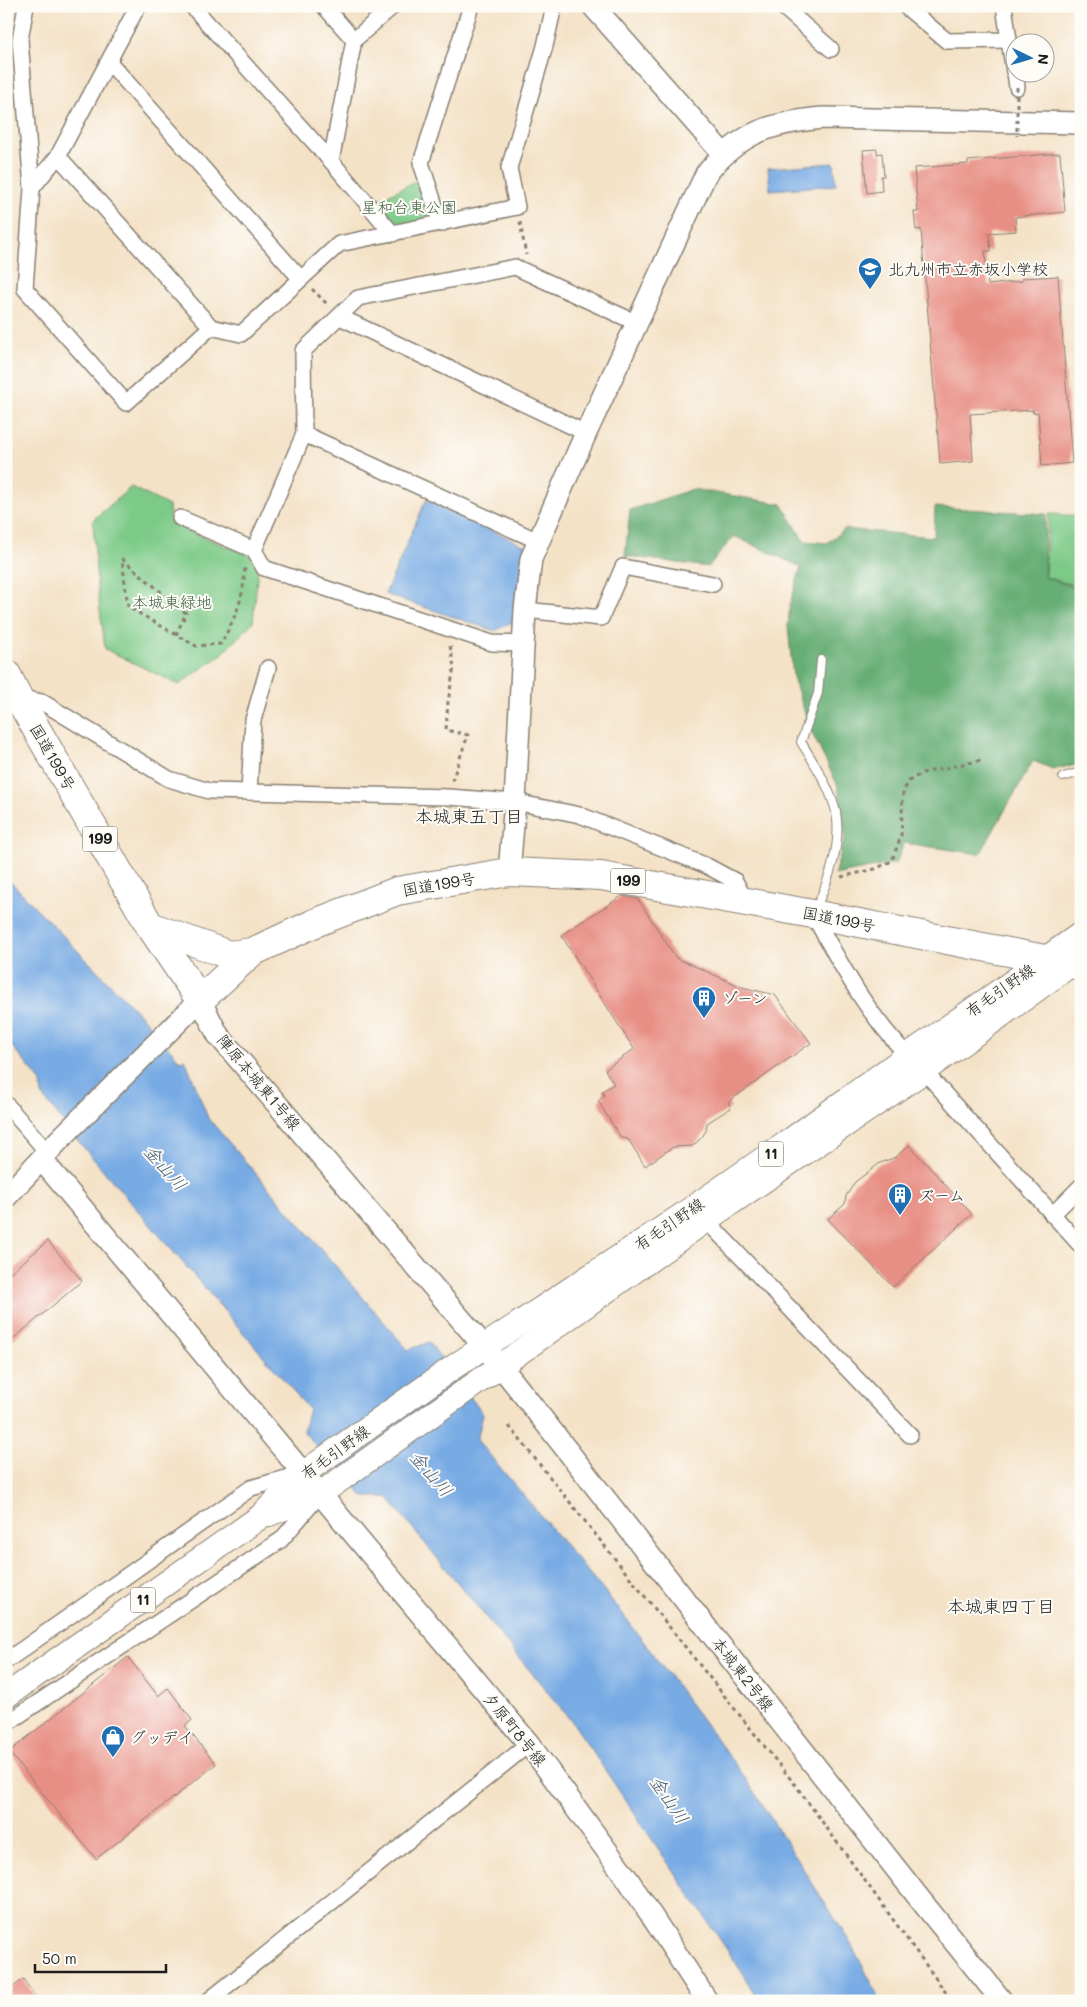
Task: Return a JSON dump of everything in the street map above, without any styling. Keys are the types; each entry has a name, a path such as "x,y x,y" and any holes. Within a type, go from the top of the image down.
{"highway":[{"name":"国道199号","path":"12,685 150,926 200,1000 252,952 315,924 397,891 509,872 601,876 813,914 1044,959 1078,962"},
{"name":"199","path":"150,926 229,955 252,952"}],"main road":[{"name":"有毛引野線","path":"260,1517 327,1489 706,1220 915,1063 1044,959 1081,934"},
{"name":"有毛引野線","path":"6,1696 260,1517 311,1468 455,1366 690,1210 788,1142 1078,962"}],"street":[{"path":"26,6 20,40 32,188 25,289 126,403 211,327"},
{"path":"32,188 58,156 138,6"},
{"path":"192,6 331,161 393,234"},
{"path":"324,6 354,40"},
{"path":"331,161 354,40 393,6"},
{"path":"441,224 421,164 470,6"},
{"path":"58,156 211,327 241,334 339,244 517,207 509,168 545,46 554,6"},
{"path":"593,6 722,154"},
{"path":"782,6 831,49"},
{"path":"905,6 947,41 1004,40"},
{"path":"1004,6 1009,32"},
{"path":"109,62 300,278"},
{"path":"509,872 515,802 525,610 531,559 586,433 706,174 722,154 768,127 786,122 823,118 1081,123"},
{"path":"256,554 304,434 303,351 358,298 515,267 637,323"},
{"path":"340,317 586,433"},
{"path":"304,434 538,541"},
{"path":"180,518 256,554 264,568 492,643 523,644"},
{"path":"525,610 601,618 623,568 714,584"},
{"path":"249,792 253,720 268,668"},
{"path":"12,685 169,779 209,791 448,797 515,802 580,815 707,866 735,881 746,902"},
{"path":"813,914 843,970 876,1021 1081,1246"},
{"path":"6,1197 200,1000"},
{"name":"陣原本城東1号線","path":"200,1000 218,1035 485,1347"},
{"path":"6,1104 50,1151"},
{"name":"夕原町8号線","path":"50,1151 311,1468 529,1744 629,1881 707,2001"},
{"path":"1052,1215 1081,1186"},
{"path":"706,1220 910,1435"},
{"name":"本城東2号線","path":"485,1347 912,1890 1002,2001"},
{"path":"6,1660 251,1488 311,1468"},
{"path":"6,1724 281,1540 327,1489"},
{"path":"208,2001 529,1744"}],"lane":[{"path":"813,914 829,880 836,836 836,811 821,774 801,742 818,693 821,660"},
{"path":"1062,777 1081,772"}],"path":[{"path":"1015,82 1017,136"},
{"path":"517,207 530,274"},
{"path":"300,278 340,317"},
{"path":"176,635 186,613 122,559 128,607 176,635 196,646 221,644 238,612 244,591 245,563 256,554"},
{"path":"446,628 454,667 448,702 446,730 468,735 450,787"},
{"path":"829,880 875,869 892,861 900,836 903,792 908,781 922,773 982,760"},
{"path":"509,1426 797,1787 952,2001"}],"green space":[{"name":"星和台東公園","path":"420,179 432,213 426,223 400,226 391,223 374,202"},
{"name":"本城東緑地","path":"131,487 169,506 171,524 251,556 258,568 253,622 222,654 179,685 105,649 97,586 93,520"},
{"path":"693,489 782,504 804,541 827,543 845,529 934,537 935,507 1046,514 1044,577 1081,589 1081,764 1053,769 1033,761 980,854 904,843 896,863 834,875 845,838 838,786 811,731 793,677 788,626 790,604 801,567 734,536 708,567 625,556 630,510"},
{"path":"1049,514 1081,516 1081,587 1045,577"}],"water":[{"path":"834,163 836,185 770,190 768,168"},
{"path":"426,500 526,546 514,621 495,631 385,594"},
{"name":"金山川","path":"6,877 148,1023 180,1061 185,1059 208,1118 408,1350 429,1342 483,1414 477,1440 619,1609 744,1776 851,1944 881,2001 759,2001 736,1963 573,1723 387,1497 364,1497 303,1431 309,1409 78,1141 42,1095 41,1082 6,1039"}],"building":[{"path":"877,149 877,154 882,153 884,176 881,176 882,191 867,193 863,150"},
{"path":"1060,153 1065,212 1015,217 1016,231 989,233 991,251 985,251 988,285 1022,281 1022,278 1058,276 1072,463 1042,466 1038,412 1033,413 1033,410 970,414 973,461 940,464 921,229 916,230 914,212 918,212 914,168 968,164 968,161"},
{"name":"ゾーン","path":"622,896 638,899 676,958 742,987 775,995 811,1043 728,1102 731,1108 707,1123 706,1131 693,1146 673,1147 645,1166 628,1139 621,1138 598,1101 604,1096 602,1091 614,1084 605,1070 634,1049 561,935"},
{"name":"ズーム","path":"909,1145 972,1214 893,1287 828,1219 845,1204 846,1196 855,1182 880,1163 896,1157"},
{"path":"48,1241 82,1281 6,1345 6,1276"},
{"name":"グッデイ","path":"128,1657 158,1696 168,1688 192,1720 185,1726 216,1764 96,1859 9,1752"},
{"path":"23,1979 39,2001 6,2001 6,1993"}],"place":[{"name":"北九州市立赤坂小学校","path":"870,290"},
{"name":"ゾーン","path":"704,1019"},
{"name":"ズーム","path":"900,1216"},
{"name":"グッデイ","path":"113,1758"}],"district":[{"name":"本城東五丁目","path":"469,817"},
{"name":"本城東四丁目","path":"1001,1607"}]}
